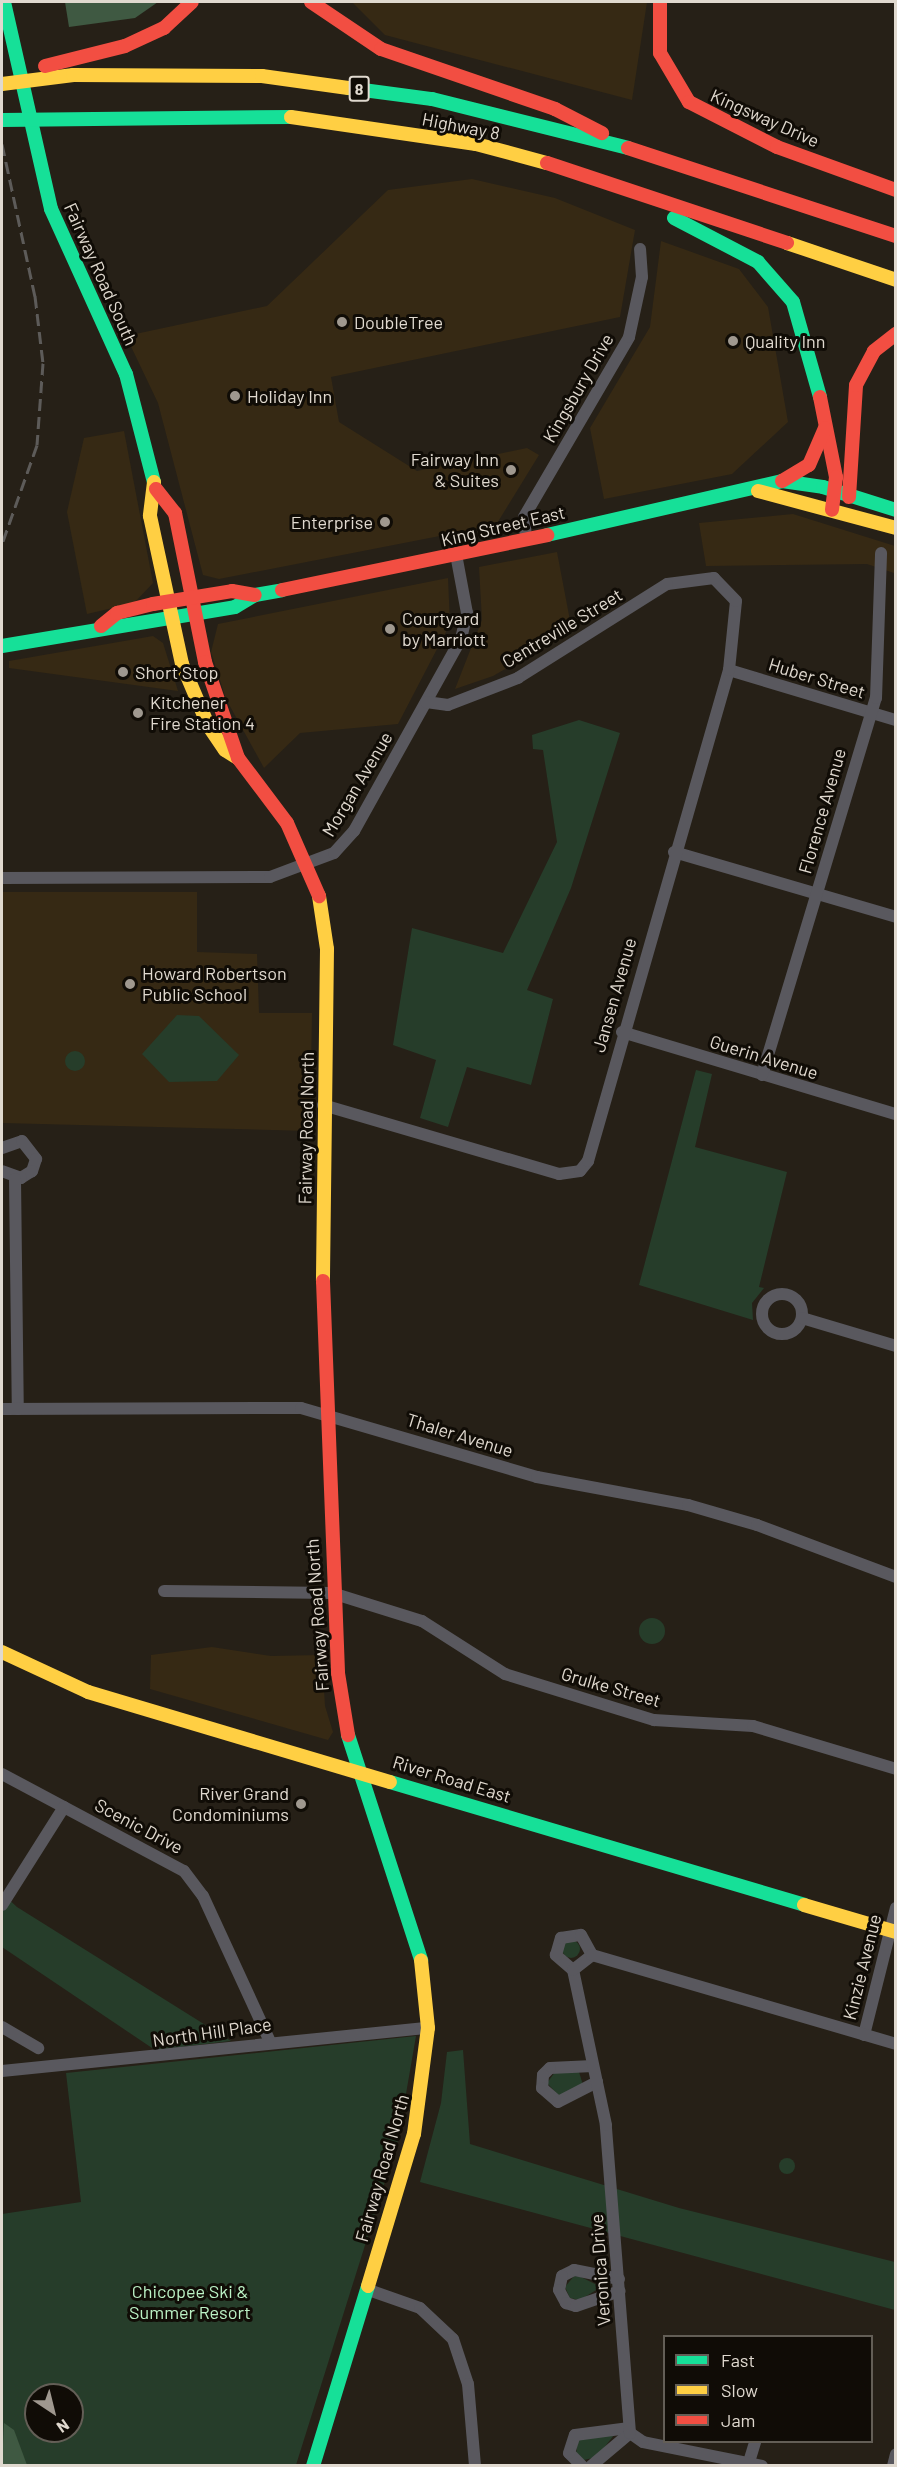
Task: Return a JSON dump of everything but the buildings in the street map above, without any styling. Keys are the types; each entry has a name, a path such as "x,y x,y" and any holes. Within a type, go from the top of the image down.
{"main road":[{"name":"Fairway Road South","path":"4,2 48,200 126,374 156,489 175,513 191,598"},
{"path":"2,77 125,46 164,28 192,2"},
{"path":"311,2 381,49 555,109 638,151"},
{"name":"Kingsway Drive","path":"660,2 660,53 689,102 777,147 896,190"},
{"name":"Highway 8","path":"2,84 73,75 285,79 432,99 638,151 896,236"},
{"name":"Highway 8","path":"2,120 79,116 271,114 476,144 635,192 896,280"},
{"path":"635,192 669,216 758,262 786,290 805,330 825,426 839,512"},
{"path":"839,512 850,495 856,385 874,351 896,334"},
{"name":"King Street East","path":"2,646 101,626 235,607 255,595 758,491 782,481 809,465 825,426"},
{"path":"782,481 834,490 896,510"},
{"name":"Fairway Road South","path":"156,489 150,516 167,602"},
{"name":"King Street East","path":"758,491 896,528"},
{"name":"King Street East","path":"101,626 117,613 167,602 232,591 255,595"},
{"name":"Fairway Road North","path":"191,598 238,758 287,823 310,866 327,950 323,1105 327,1414 332,1593 344,1723 362,1771 421,1960 428,2028 414,2134 313,2466"},
{"name":"Fairway Road North","path":"167,602 199,707 225,750 238,758"},
{"name":"River Road East","path":"2,1652 88,1692 362,1771 893,1931"}],"street":[{"name":"Kingsbury Drive","path":"526,538 524,517 629,337 642,278 640,249"},
{"name":"Florence Avenue","path":"762,1075 880,678 881,553"},
{"name":"Morgan Avenue","path":"2,878 270,877 310,866 344,844 426,702 466,626 456,554"},
{"name":"Centreville Street","path":"426,702 448,705 481,695 667,584 714,578"},
{"name":"Jansen Avenue","path":"323,1105 559,1174 580,1171 588,1161 622,1032 729,670 736,601 714,578"},
{"name":"Huber Street","path":"729,670 896,720"},
{"path":"674,852 896,917"},
{"name":"Guerin Avenue","path":"622,1032 896,1114"},
{"path":"2,1148 18,1141 34,1152 32,1171 15,1179"},
{"path":"2,1171 15,1179"},
{"path":"15,1179 18,1409"},
{"path":"802,1318 896,1346"},
{"name":"Thaler Avenue","path":"2,1410 301,1408 537,1477 757,1525 896,1577"},
{"name":"Grulke Street","path":"164,1591 332,1593 422,1621 505,1674 654,1720 753,1726 896,1769"},
{"name":"Scenic Drive","path":"2,1774 183,1871 203,1896 270,2042"},
{"path":"2,1905 64,1807"},
{"name":"Kinzie Avenue","path":"864,2035 893,1931 896,1908"},
{"name":"Veronica Drive","path":"629,2431 606,2125 573,1970 556,1955 561,1938 581,1935 592,1955 896,2044"},
{"path":"573,1970 592,1955"},
{"path":"2,2027 38,2048"},
{"name":"North Hill Place","path":"2,2071 270,2042 428,2028"},
{"path":"593,2066 550,2068 543,2076 543,2088 558,2102 597,2082"},
{"path":"366,2289 420,2308 453,2339 468,2384 475,2466"},
{"path":"591,2466 629,2431"},
{"path":"582,2466 569,2453 575,2435 629,2431 643,2442 762,2466"},
{"path":"749,2462 755,2443"},
{"path":"892,2466 896,2454"}],"shaded area":[{"path":"352,2 647,2 632,100 385,35"},
{"path":"472,179 555,198 635,230 620,317 331,377 339,422 417,471 527,448 539,455 496,525 219,579 203,575 158,403 126,336 267,306 388,190"},
{"path":"661,241 739,269 768,307 788,422 732,474 604,499 590,428 650,327"},
{"path":"124,431 153,583 134,603 87,614 67,512 84,438"},
{"path":"793,514 895,546 895,616 894,573 867,564 706,566 699,523"},
{"path":"557,552 572,631 493,676 455,689 482,620 479,567"},
{"path":"448,578 450,624 398,724 300,733 264,768 226,699 211,652 218,624"},
{"path":"153,636 163,643 178,691 9,668 9,661"},
{"name":"Howard Robertson Public School","path":"2,892 197,892 197,952 257,954 259,1013 312,1013 310,1131 2,1123"},
{"path":"212,1647 271,1656 322,1655 325,1706 333,1732 328,1740 150,1689 151,1655"}],"green space":[{"path":"65,2 158,2 135,18 69,27"},
{"path":"579,720 620,733 571,888 527,990 553,999 531,1085 467,1067 448,1127 420,1118 436,1060 393,1045 412,928 503,953 557,842 543,750 533,749 532,735"},
{"path":"177,1015 199,1016 239,1055 217,1081 169,1082 142,1054"},
{"path":"75,1051 82,1054 85,1061 82,1068 75,1071 68,1068 65,1061 68,1054"},
{"path":"696,1070 712,1074 695,1147 787,1172 759,1287 764,1288 752,1303 753,1320 639,1285"},
{"path":"652,1618 661,1622 665,1631 661,1640 652,1644 643,1640 639,1631 643,1622"},
{"path":"2,1893 17,1907 231,2041 155,2050 2,1947"},
{"path":"567,1940 575,1940 580,1945 578,1956 567,1958 562,1953 562,1945"},
{"name":"Chicopee Ski & Summer Resort","path":"416,2036 398,2140 296,2465 2,2466 2,2214 81,2202 66,2073"},
{"path":"463,2050 470,2144 679,2208 895,2262 895,2310 420,2182 441,2103 447,2052"},
{"path":"555,2072 579,2072 583,2085 559,2096 547,2083"},
{"path":"787,2158 795,2166 787,2174 779,2166"},
{"path":"574,2276 601,2287 580,2300 570,2298 565,2287"},
{"path":"4,2423 14,2430 27,2465 2,2465"},
{"path":"614,2435 597,2457 584,2460 576,2454 578,2440"}],"railway":[{"path":"2,144 35,296 43,363 37,445 2,544"}],"traffic: fast":[{"path":"4,2 51,209 126,374 154,482"},
{"path":"348,88 432,99 628,148"},
{"path":"2,120 291,117"},
{"path":"674,218 758,262 793,302 820,397"},
{"path":"547,535 782,481 823,487 896,510"},
{"path":"2,646 235,607 255,595 282,590"},
{"path":"348,1735 421,1960"},
{"path":"390,1782 804,1905"},
{"path":"313,2466 368,2286"}],"traffic: slow":[{"path":"2,84 73,75 262,76 348,88"},
{"path":"291,117 476,144 547,163"},
{"path":"787,243 896,280"},
{"path":"154,482 150,516 182,664 208,725 225,750 238,758"},
{"path":"758,491 896,528"},
{"path":"319,896 327,949 323,1281"},
{"path":"2,1652 88,1692 390,1782"},
{"path":"804,1905 896,1932"},
{"path":"368,2286 414,2134 428,2028 421,1960"}],"traffic: jam":[{"path":"45,66 125,46 164,28 192,2"},
{"path":"311,2 381,49 555,109 602,133"},
{"path":"660,2 660,53 689,102 777,147 896,190"},
{"path":"628,148 896,236"},
{"path":"547,163 787,243"},
{"path":"849,497 856,385 874,351 896,334"},
{"path":"820,397 836,477 832,510"},
{"path":"782,481 809,465 825,428"},
{"path":"156,489 175,513 205,662 238,758 287,823 319,896"},
{"path":"282,590 547,535"},
{"path":"101,626 117,613 153,604 232,591 255,595"},
{"path":"323,1281 338,1673 348,1735"}],"place":[{"name":"DoubleTree","path":"342,322"},
{"name":"Quality Inn","path":"733,341"},
{"name":"Holiday Inn","path":"235,396"},
{"name":"Fairway Inn & Suites","path":"511,470"},
{"name":"Enterprise","path":"385,522"},
{"name":"Courtyard by Marriott","path":"390,629"},
{"name":"Short Stop","path":"123,672"},
{"name":"Kitchener Fire Station 4","path":"138,713"},
{"name":"Howard Robertson Public School","path":"130,984"},
{"name":"River Grand Condominiums","path":"301,1804"}]}
